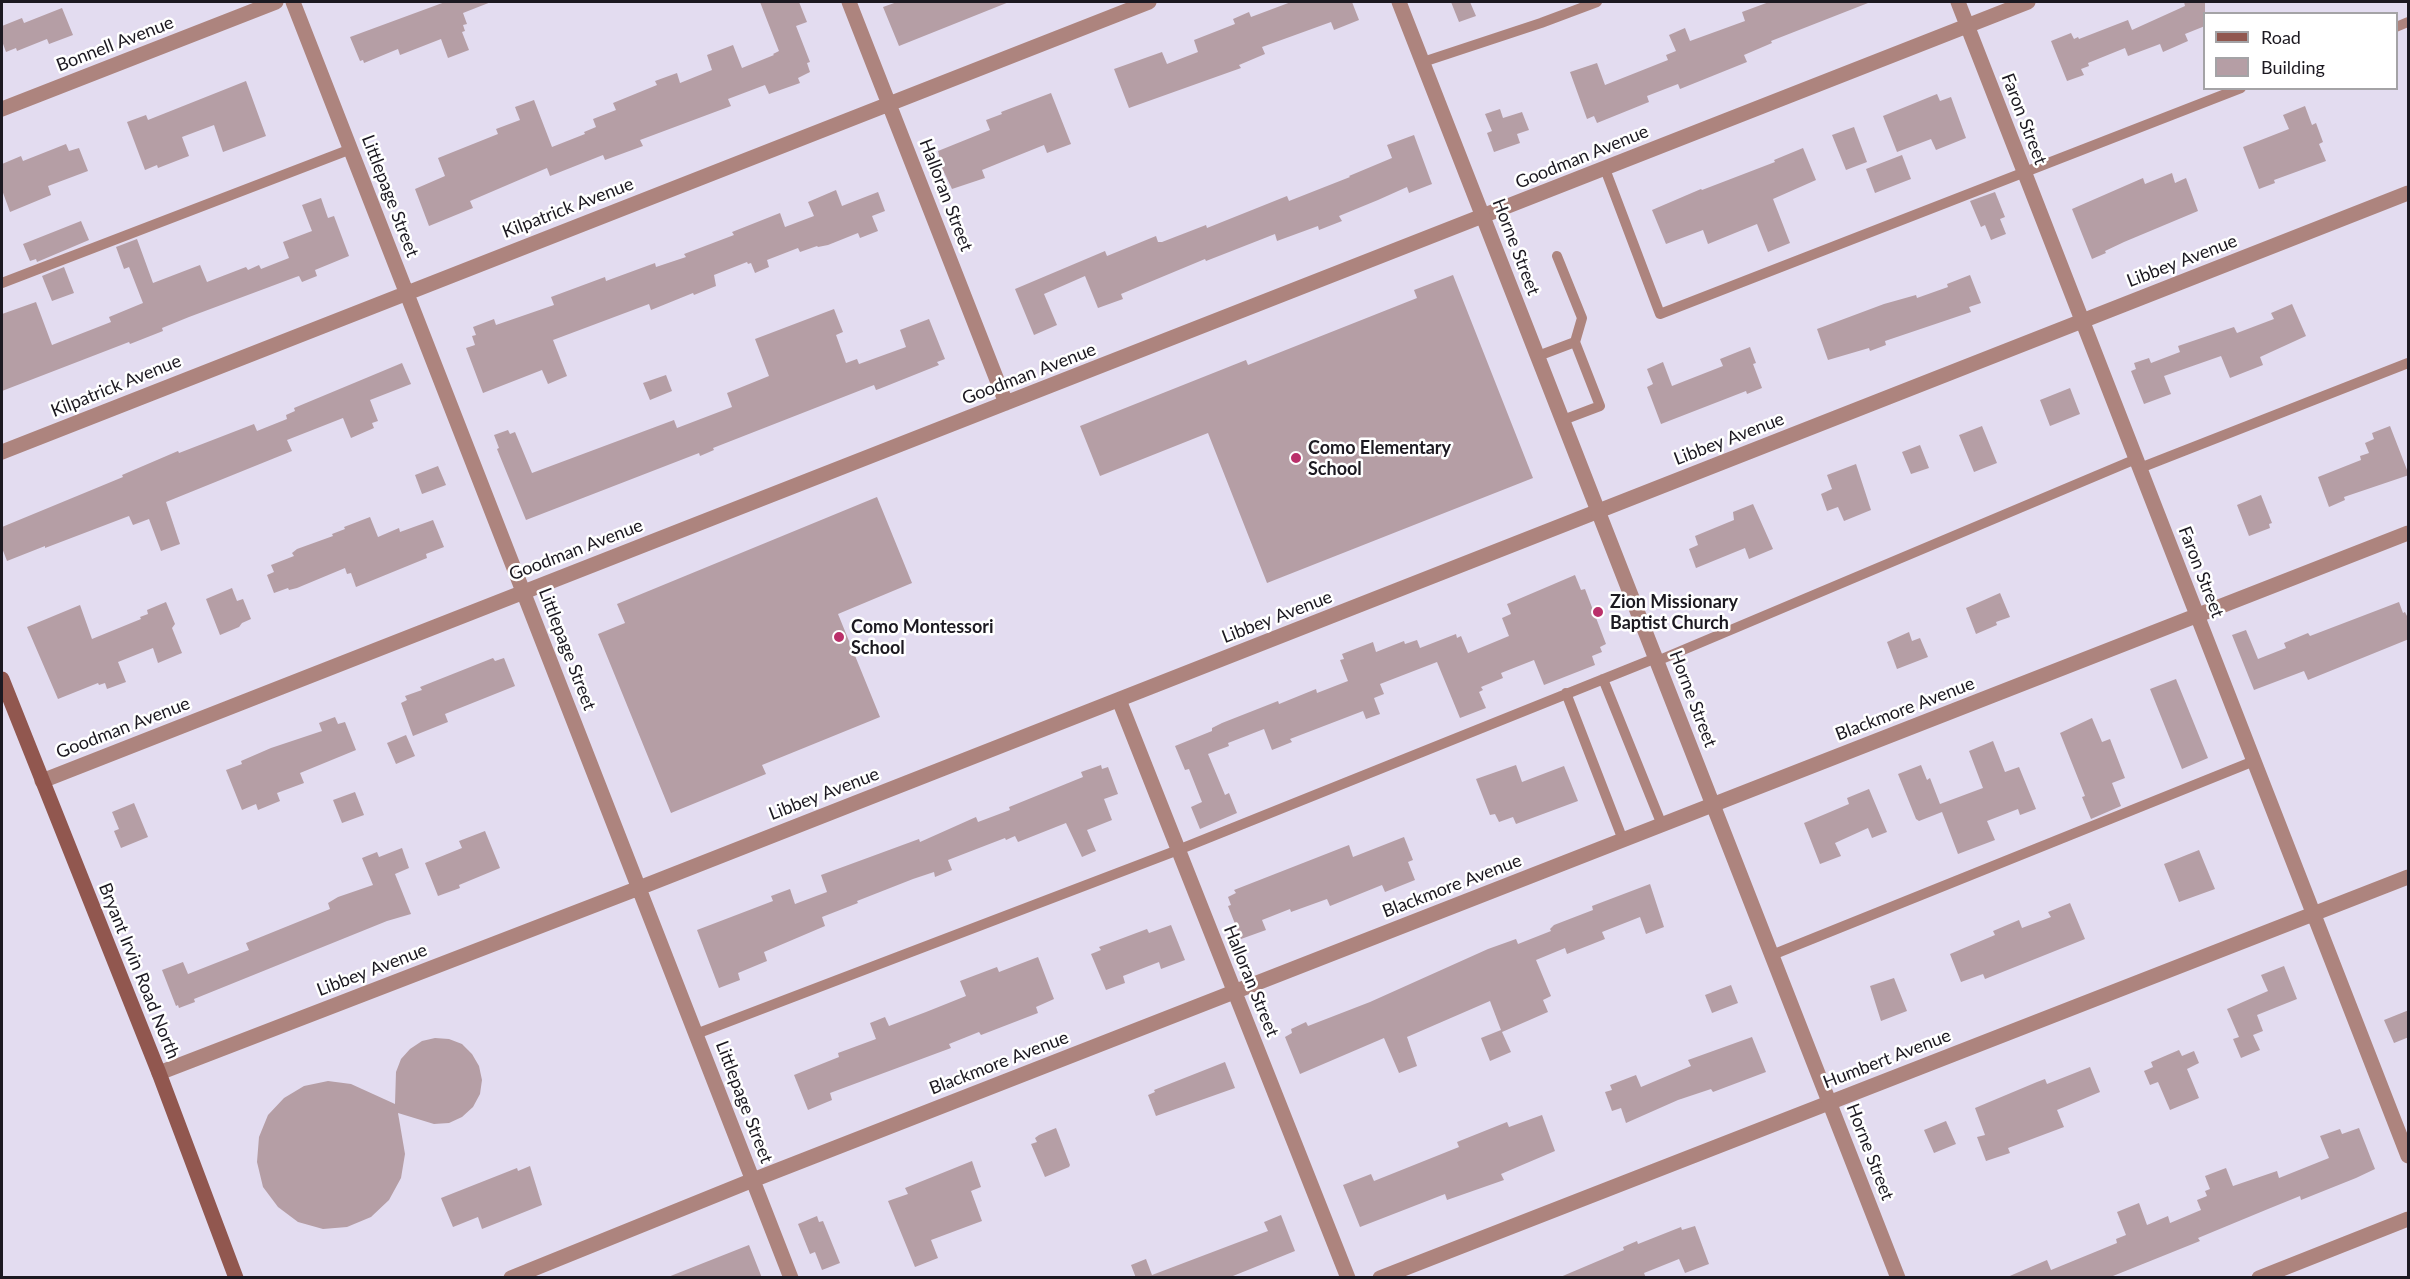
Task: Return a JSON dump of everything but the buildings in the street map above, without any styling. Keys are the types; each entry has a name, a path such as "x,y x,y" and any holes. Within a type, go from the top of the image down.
{"main road":[{"name":"Bryant Irvin Road North","path":"2,679 159,1073 236,1278"}],"street":[{"name":"Bonnell Avenue","path":"2,109 276,2"},
{"name":"Littlepage Street","path":"293,2 791,1278"},
{"name":"Halloran Street","path":"849,2 1006,403"},
{"name":"Kilpatrick Avenue","path":"2,452 1149,2"},
{"name":"Horne Street","path":"1399,2 1898,1278"},
{"name":"Faron Street","path":"1958,2 2409,1156"},
{"name":"Goodman Avenue","path":"42,781 2028,2"},
{"name":"Libbey Avenue","path":"159,1073 639,888 2409,193"},
{"name":"Blackmore Avenue","path":"511,1278 753,1180 2409,533"},
{"name":"Halloran Street","path":"1119,700 1348,1278"},
{"name":"Humbert Avenue","path":"1380,1278 2409,876"},
{"path":"2259,1278 2409,1219"}],"lane":[{"path":"1423,62 1597,2"},
{"path":"1605,169 1660,314 2025,174 2236,90"},
{"path":"2,283 351,149"},
{"path":"1557,256 1582,318 1575,342 1600,406 1563,420"},
{"path":"1538,356 1575,342"},
{"path":"696,1034 1178,850 2138,464 2409,363"},
{"path":"1603,679 1662,825"},
{"path":"1566,693 1623,840"},
{"path":"1772,955 2254,761"}],"place":[{"name":"Como Elementary School","path":"1296,458"},
{"name":"Zion Missionary Baptist Church","path":"1598,612"},
{"name":"Como Montessori School","path":"839,637"}]}
